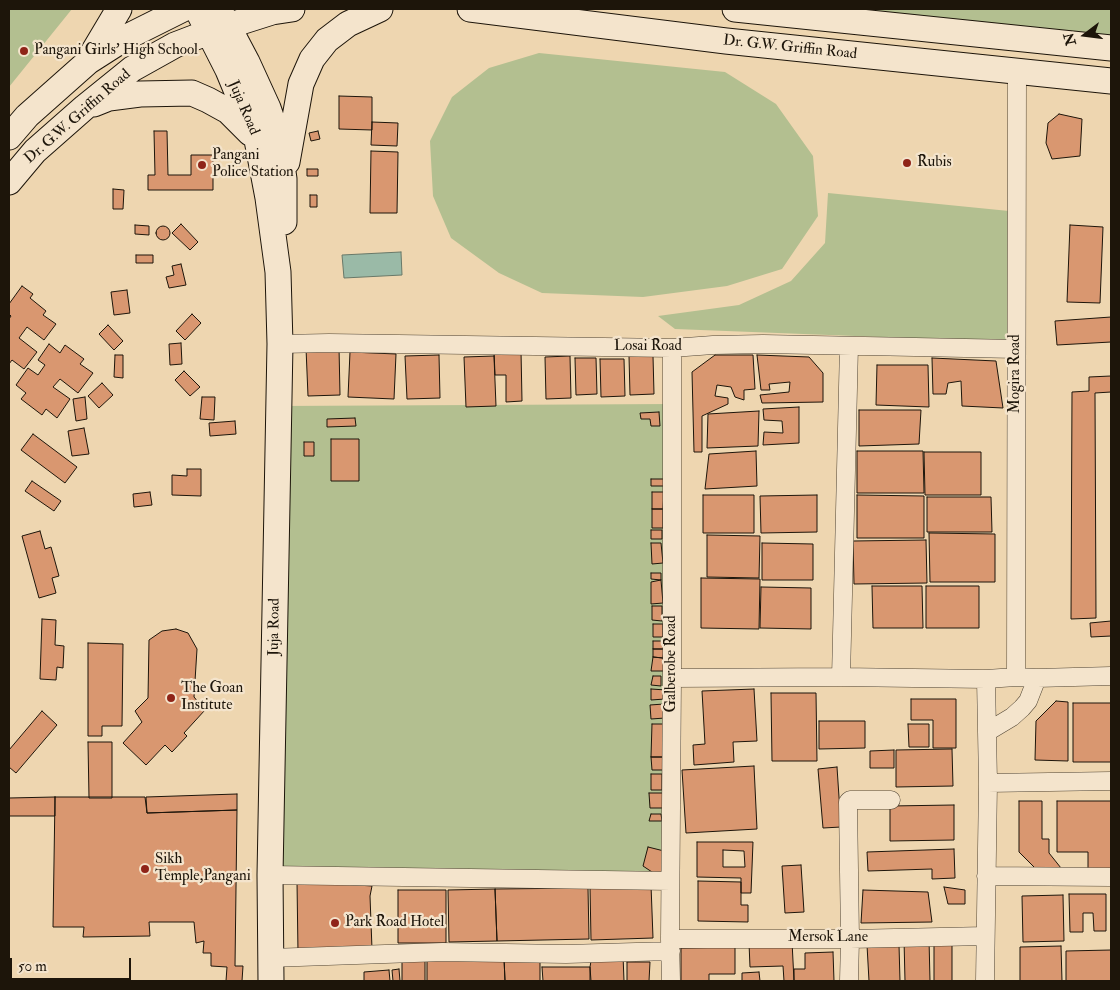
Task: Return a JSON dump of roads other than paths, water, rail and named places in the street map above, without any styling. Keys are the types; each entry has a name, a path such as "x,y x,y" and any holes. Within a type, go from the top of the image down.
{"main road":[{"path":"89,61 119,9"},
{"name":"Dr. G.W. Griffin Road","path":"9,137 27,116 89,61 125,38 182,9"},
{"name":"Juja Road","path":"197,9 219,22 247,62 268,108 278,137 284,179 284,221 278,272"},
{"name":"Dr. G.W. Griffin Road","path":"9,182 35,151 132,69 219,22 292,9"},
{"path":"284,179 302,84 312,59 327,40 348,24 380,9"},
{"name":"Dr. G.W. Griffin Road","path":"470,9 726,42 1111,81"},
{"path":"735,9 1111,48"},
{"name":"Juja Road","path":"219,22 228,70 257,140 268,198 278,272 280,344 270,875 270,970"},
{"path":"85,107 110,98 140,94 192,93 228,111 257,140"}],"street":[{"name":"Mogira Road","path":"1016,677 1017,71"},
{"name":"Losai Road","path":"280,344 672,348 763,344 1016,349"},
{"path":"841,677 849,346"},
{"name":"Galberobe Road","path":"671,981 672,348"},
{"path":"672,678 841,677 986,679 1111,676"},
{"path":"987,732 1012,717 1022,708 1028,701 1037,678"},
{"path":"985,981 988,783 986,679"},
{"path":"988,783 1111,781"},
{"path":"849,981 848,802 850,800 891,800"},
{"path":"270,875 670,881"},
{"path":"986,876 1111,877"},
{"name":"Mersok Lane","path":"270,970 443,952 566,954 670,945 985,936"}],"place":[{"name":"Pangani Girls' High School","path":"24,51"},
{"name":"Rubis","path":"907,163"},
{"name":"Pangani Police Station","path":"202,165"},
{"name":"The Goan Institute","path":"171,698"},
{"name":"Sikh Temple,Pangani","path":"145,869"},
{"name":"Park Road Hotel","path":"335,923"}]}
